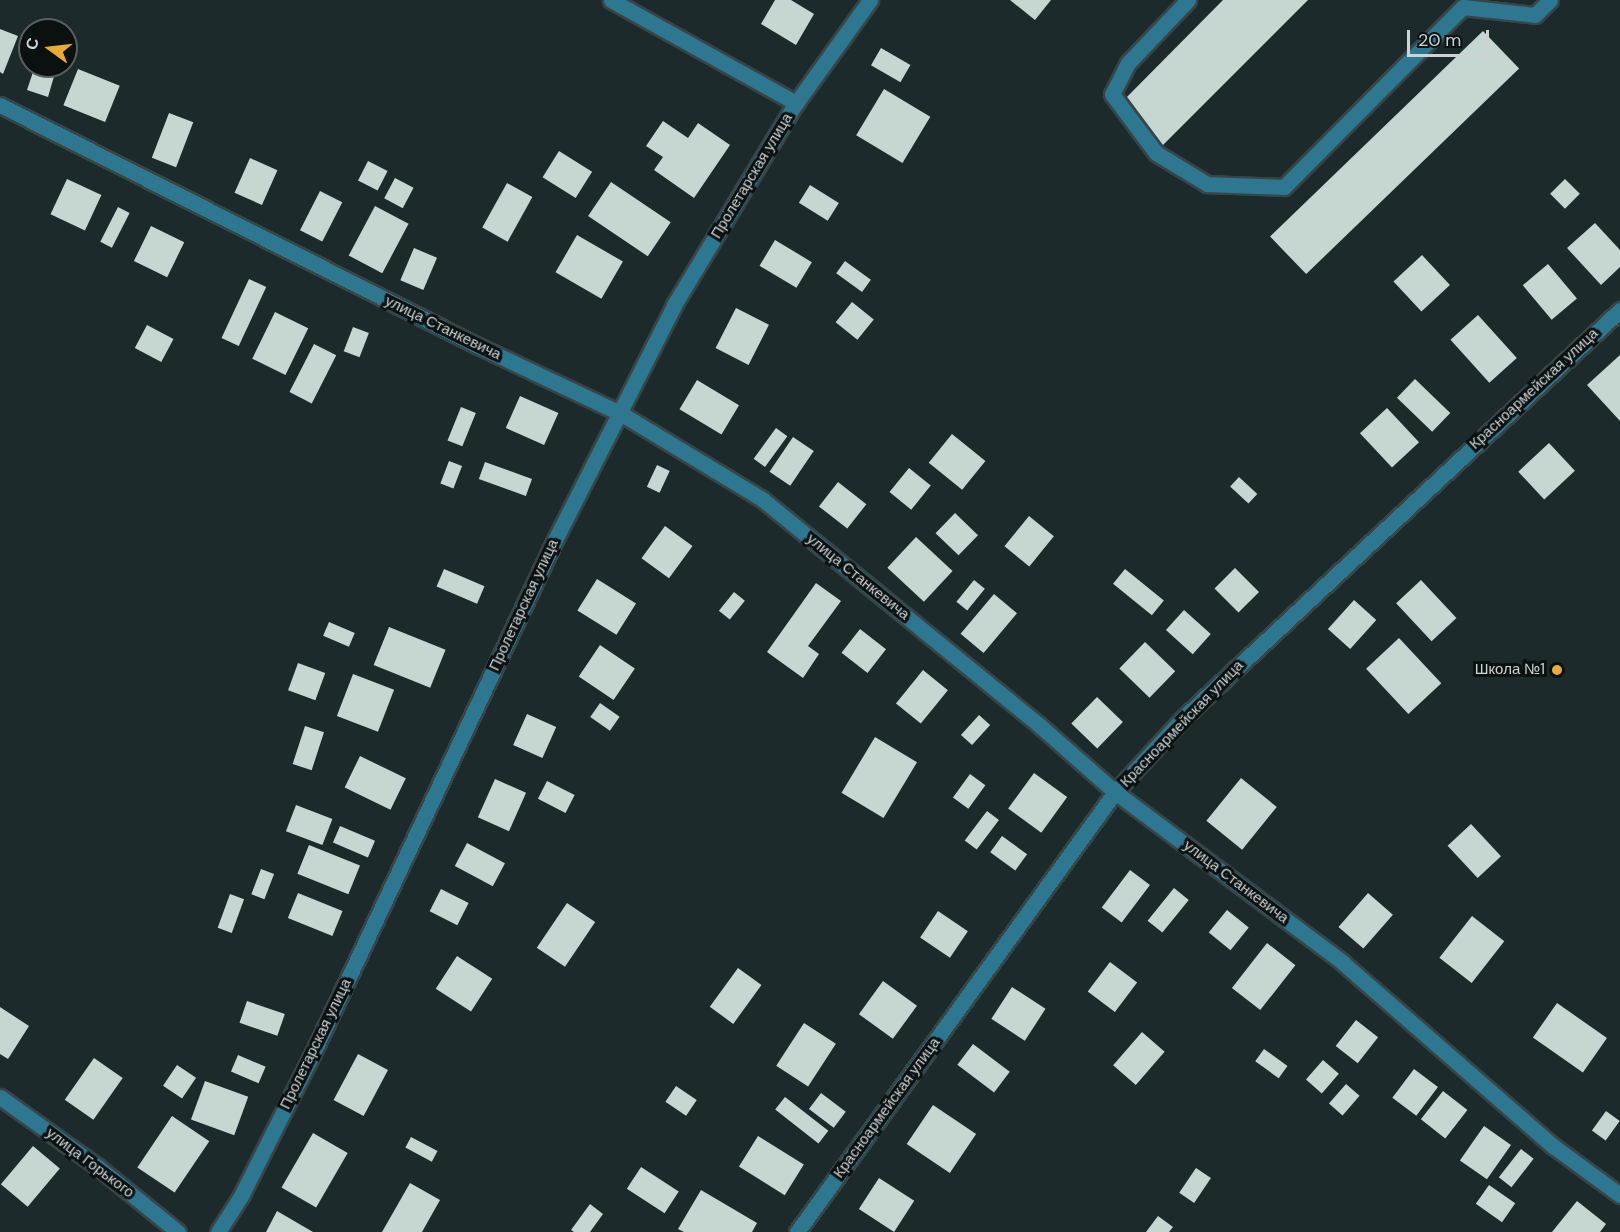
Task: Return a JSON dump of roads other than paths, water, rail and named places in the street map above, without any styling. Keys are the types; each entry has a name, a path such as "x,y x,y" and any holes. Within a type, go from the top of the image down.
{"street":[{"path":"611,0 796,103"},
{"name":"Пролетарская улица","path":"218,1232 241,1196 313,1053 555,540 674,305 796,103 870,0"},
{"path":"1188,0 1128,63 1112,94 1156,153 1207,184 1284,187 1459,4 1535,15 1550,0"},
{"name":"улица Станкевича","path":"0,105 476,345 621,413 762,499 1038,724 1115,792 1342,962 1552,1146 1620,1195"},
{"name":"Красноармейская улица","path":"797,1232 1115,792 1183,718 1620,310"},
{"name":"улица Горького","path":"0,1097 98,1167 178,1232"}],"place":[{"name":"Школа №1","path":"1557,670"}]}
